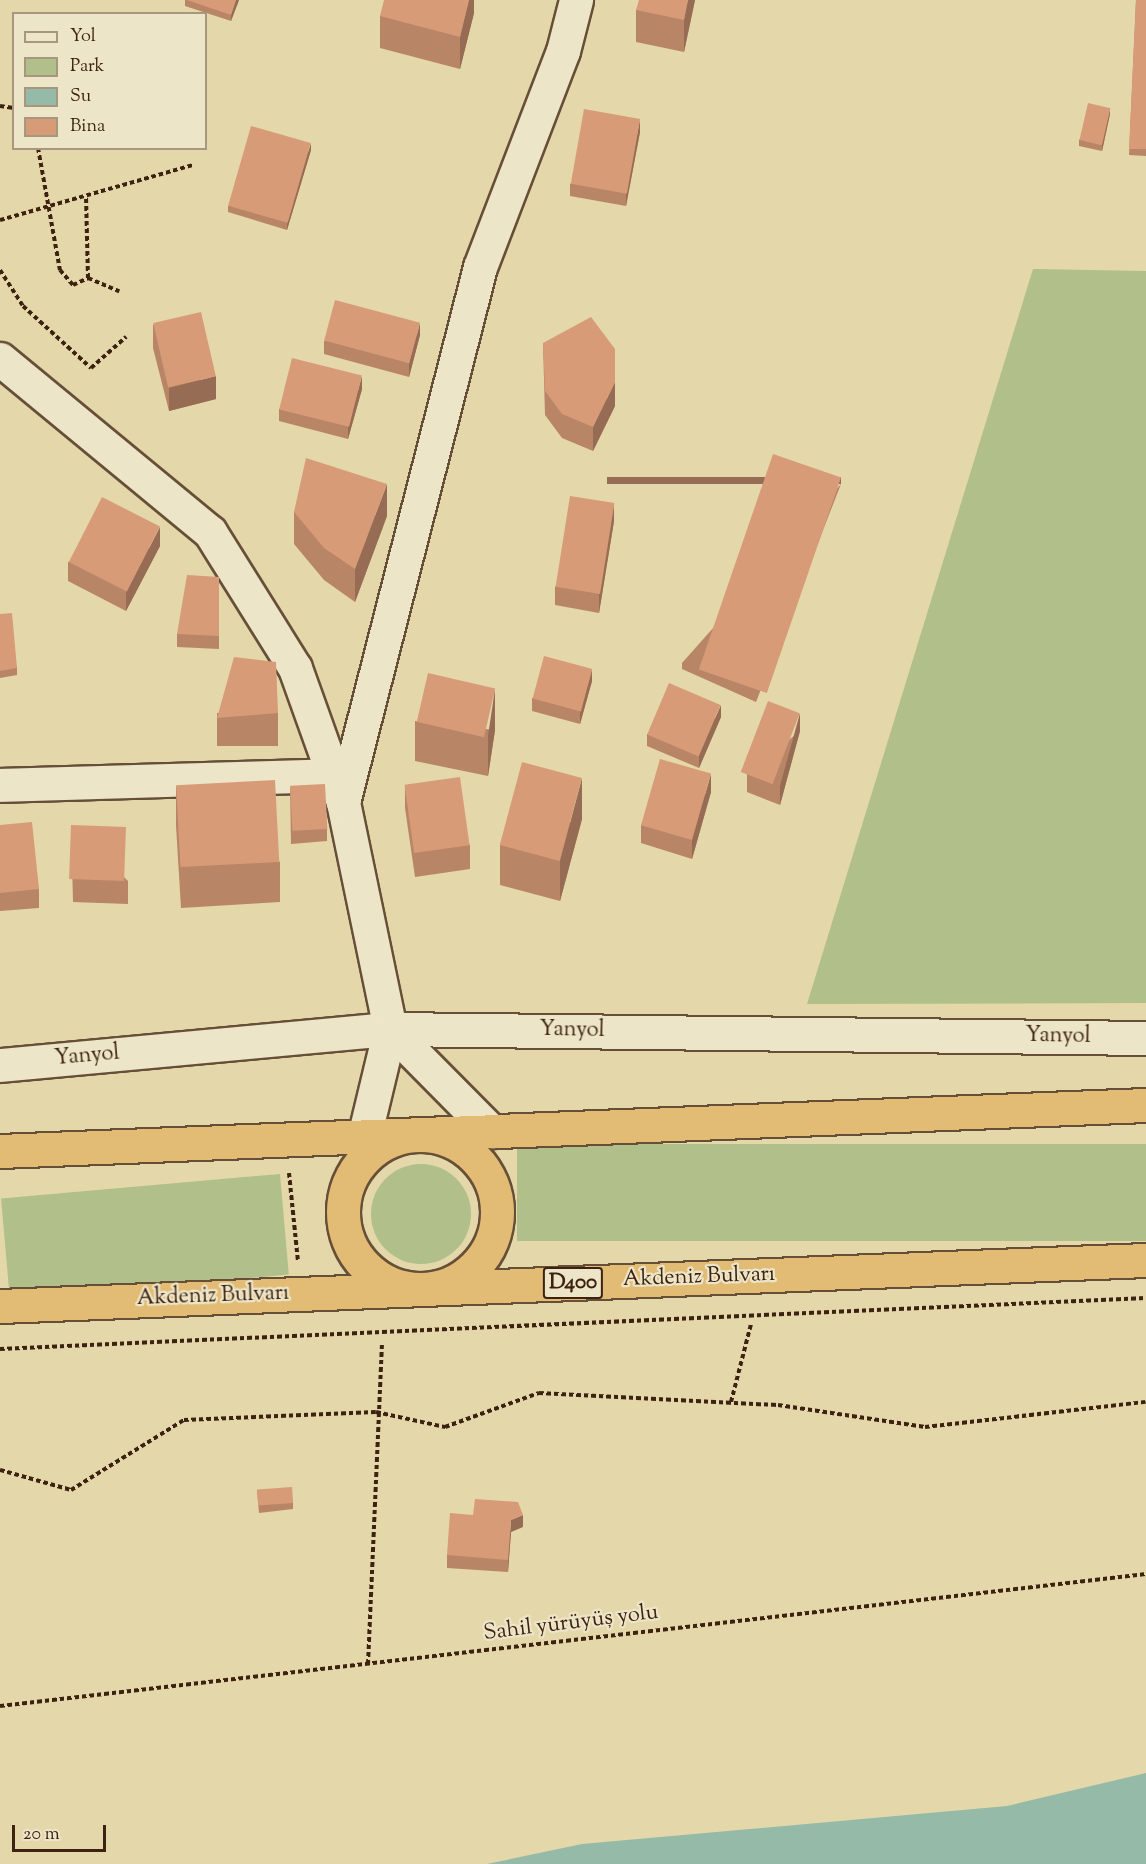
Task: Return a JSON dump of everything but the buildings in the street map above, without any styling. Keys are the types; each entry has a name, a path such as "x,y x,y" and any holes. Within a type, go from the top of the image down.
{"highway":[{"path":"0,1150 1146,1105"},
{"path":"412,1135 436,1136 459,1145 478,1160 491,1181 498,1204 496,1229 487,1251 472,1270 451,1283 428,1289 401,1287 376,1276 357,1257 345,1233 343,1215 348,1180 364,1158 386,1142 412,1135"},
{"name":"Akdeniz Bulvarı","path":"0,1306 1146,1260"}],"street":[{"path":"338,789 480,267 563,51 576,0"},
{"path":"0,359 210,532 295,668 338,789 390,1029 364,1137"},
{"path":"0,785 338,789"},
{"path":"390,1029 490,1131"},
{"name":"Yanyol","path":"0,1065 390,1029 1146,1038"}],"path":[{"path":"38,150 60,270 73,285 87,278 119,291"},
{"path":"0,220 193,165"},
{"path":"86,196 87,278"},
{"path":"0,270 23,306 91,368 126,337"},
{"path":"289,1173 298,1265"},
{"path":"0,1349 1146,1298"},
{"path":"731,1402 751,1324"},
{"path":"368,1664 376,1413 382,1343"},
{"path":"0,1470 71,1490 184,1420 376,1413 445,1427 538,1393 778,1405 926,1427 1146,1402"},
{"name":"Sahil yürüyüş yolu","path":"0,1707 1146,1574"}],"green space":[{"path":"1033,269 1146,271 1146,1003 807,1004"},
{"path":"517,1144 1146,1144 1146,1241 517,1241"},
{"path":"421,1164 440,1168 456,1179 467,1195 471,1214 467,1233 456,1249 440,1260 421,1264 402,1260 386,1249 375,1233 371,1214 375,1195 386,1179 402,1168"},
{"path":"280,1174 289,1275 10,1299 1,1198"}],"water":[{"path":"1146,1773 1146,1864 487,1864 582,1844 1007,1806"}]}
